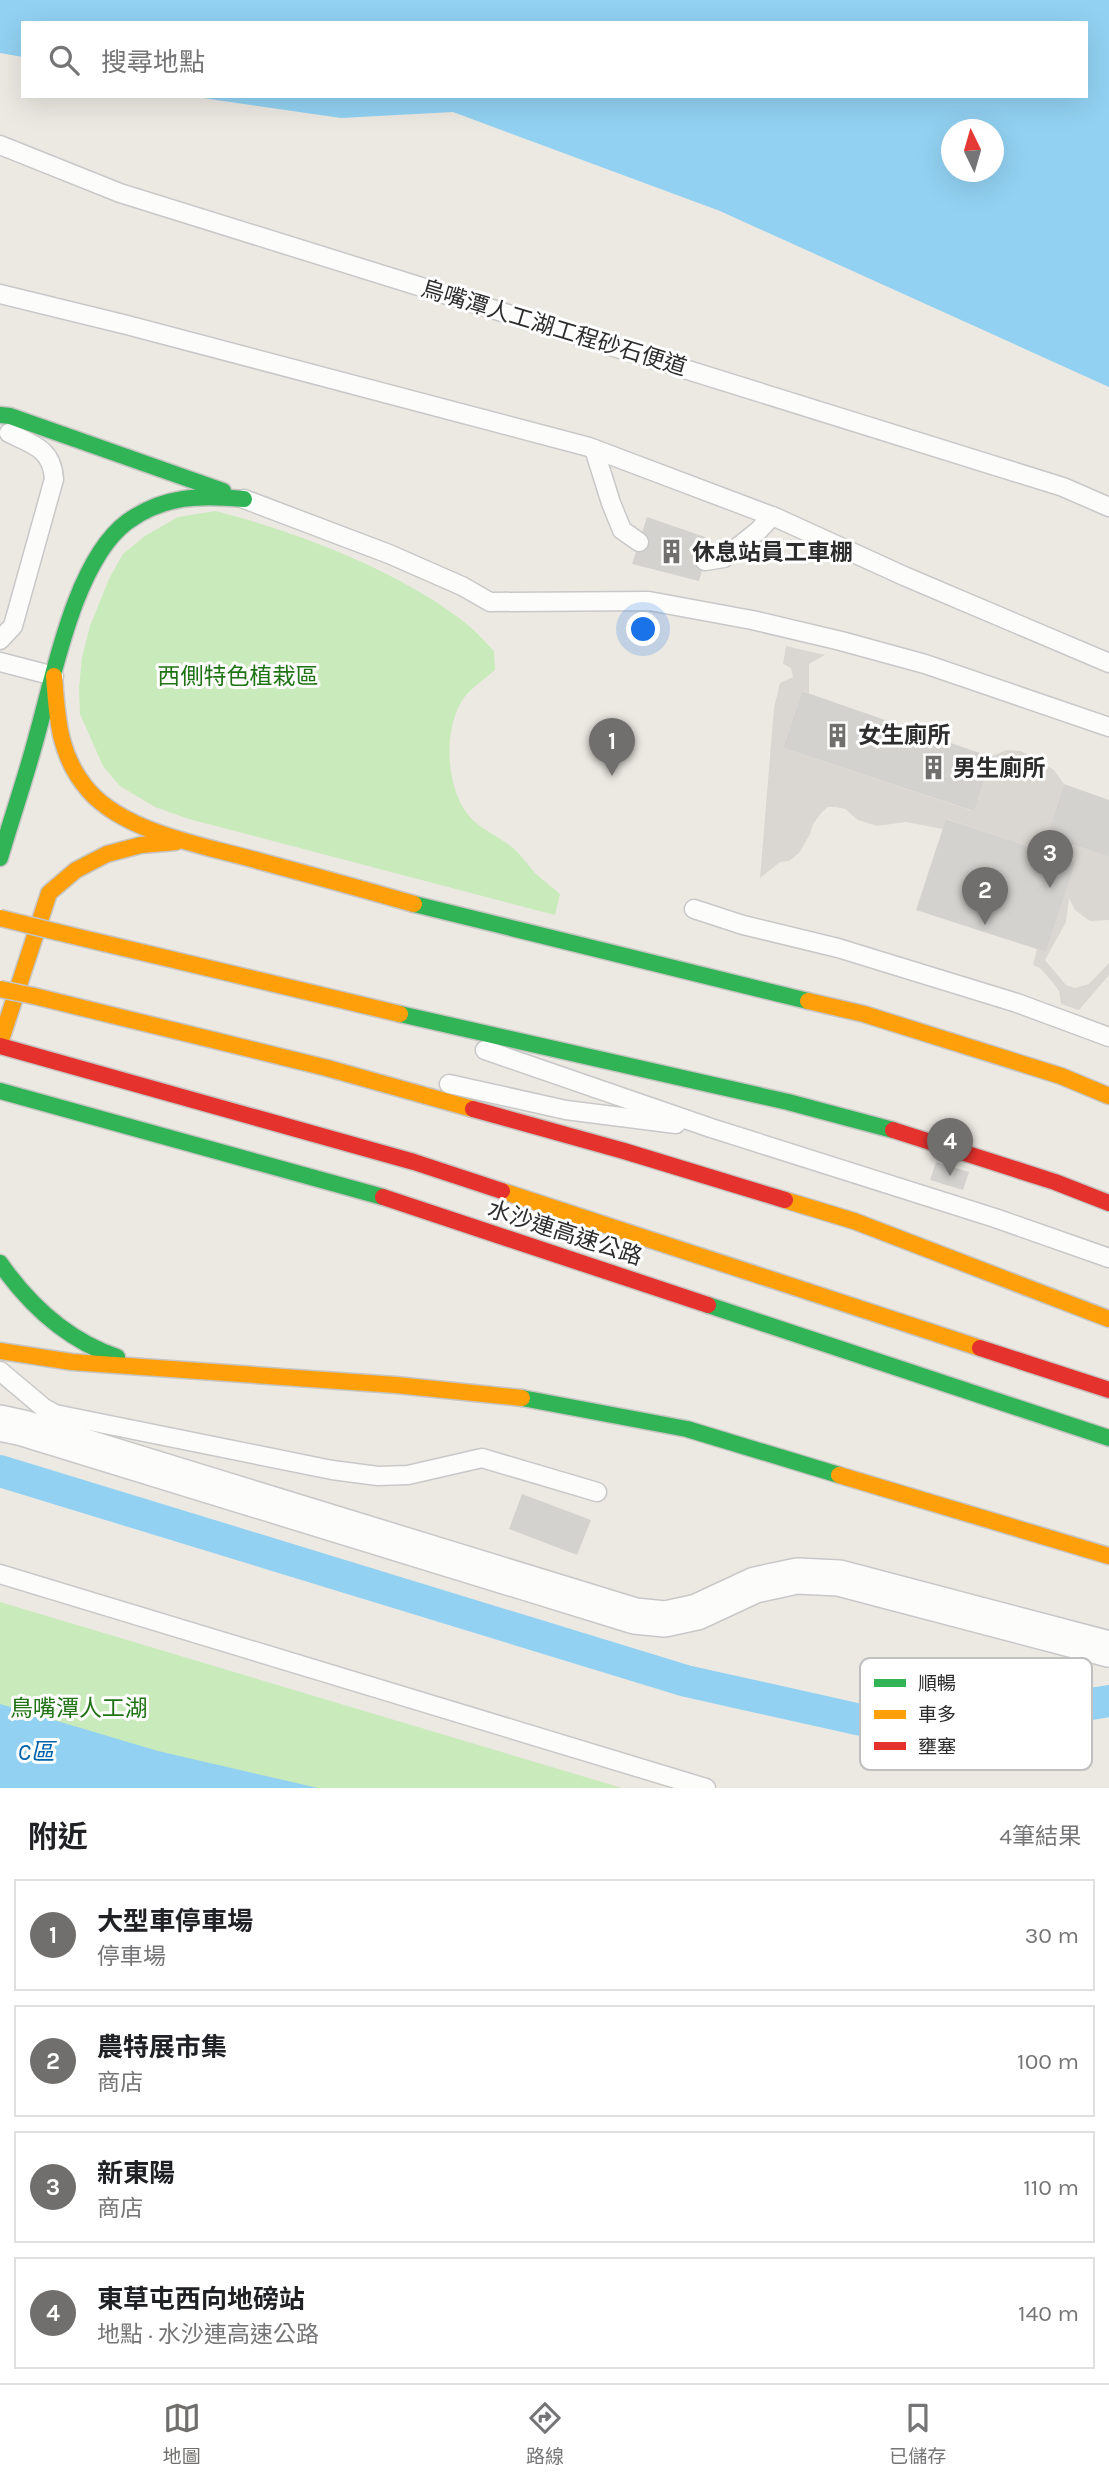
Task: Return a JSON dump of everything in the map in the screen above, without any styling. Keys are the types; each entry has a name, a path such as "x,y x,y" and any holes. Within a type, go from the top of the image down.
{"highway":[{"path":"0,415 10,416 244,499"},
{"path":"0,859 9,797 54,676 87,576 97,555 119,529 145,512 174,500 198,495 244,499"},
{"path":"54,676 57,727 70,764 88,790 110,811 164,834 447,913 864,1014 1061,1076 1109,1096"},
{"path":"4,1046 48,892 91,860 108,853 149,842 189,842"},
{"path":"0,918 339,1000 700,1082 908,1134 1055,1182 1109,1203"},
{"path":"0,989 327,1068 624,1151 854,1221 1109,1319"},
{"name":"水沙連高速公路","path":"4,1046 414,1161 1109,1390"},
{"name":"水沙連高速公路","path":"0,1091 400,1202 1109,1438"},
{"path":"0,1263 10,1279 35,1305 86,1346 170,1370"},
{"path":"0,1351 72,1362 396,1385 524,1398 687,1429 1109,1556"}],"street":[{"path":"0,1423 635,1616 665,1619 697,1612 755,1585 797,1576 839,1578 1109,1649"}],"lane":[{"name":"烏嘴潭人工湖工程砂石便道","path":"0,145 120,194 1063,487 1109,507"},
{"path":"0,295 127,325 594,449 772,516 1109,663"},
{"path":"0,429 40,448 49,457 54,479 13,625 0,640"},
{"path":"594,449 622,530 639,542"},
{"path":"244,499 389,554 462,586 490,602 649,601 752,620 925,664 1109,727"},
{"path":"705,561 724,558 772,516"},
{"path":"0,662 54,676"},
{"path":"694,909 743,925 838,948 1017,1003 1109,1037"},
{"path":"339,1000 710,1128 995,1218 1109,1258"},
{"path":"327,1068 459,1086 566,1110 710,1128"},
{"path":"0,1371 55,1414 332,1470 378,1476 408,1475 482,1458 597,1492"},
{"path":"0,1574 706,1788"}],"green space":[{"name":"西側特色植栽區","path":"216,511 310,541 404,583 459,618 494,651 495,670 466,695 458,708 450,739 451,774 455,790 470,817 514,849 535,873 560,894 555,915 189,819 155,807 120,786 103,766 80,714 79,688 82,657 90,626 109,579 123,554 145,536 178,517"},
{"name":"鳥嘴潭人工湖","path":"0,1602 622,1788 0,1788"}],"shaded area":[{"path":"786,646 825,655 809,664 809,693 802,691 783,748 973,811 991,757 996,754 1007,750 1021,751 1054,770 1064,784 1047,836 1109,857 1109,920 1090,921 1075,910 1069,898 1066,922 1045,960 1066,985 1075,988 1089,984 1109,963 1109,975 1079,1010 1061,1004 1059,991 1054,984 1040,968 1033,965 1037,949 1046,952 1076,862 947,819 943,829 906,822 877,826 858,820 845,809 828,807 813,824 799,853 789,861 780,862 760,878 774,708 780,683 793,677 791,668 783,664"}],"water":[{"path":"0,0 1109,0 1109,387 720,211 453,112 341,118 203,98 1088,98 1088,21 21,21 21,57 0,53"},
{"name":"C區","path":"0,1704 158,1751 318,1788 0,1788"}],"building":[{"name":"休息站員工車棚","path":"647,517 711,539 699,581 632,564"},
{"path":"802,691 991,757 974,811 783,748"},
{"path":"1064,784 1109,800 1109,857 1047,836"},
{"path":"946,819 1076,862 1046,952 916,910"},
{"path":"936,1162 969,1172 963,1190 930,1180"},
{"path":"522,1494 591,1520 577,1555 509,1529"}],"waterway":[{"path":"0,1471 686,1681 860,1720"},
{"path":"1092,1704 1109,1701"}],"traffic: fast":[{"path":"0,415 10,416 223,491"},
{"path":"0,858 59,652 80,591 93,563 109,540 127,522 155,506 198,497 244,499"},
{"path":"414,904 808,1001"},
{"path":"400,1014 788,1102 893,1130"},
{"path":"0,1091 383,1197"},
{"path":"0,1263 24,1293 51,1320 82,1341 117,1357"},
{"path":"708,1305 1109,1438"},
{"path":"522,1398 687,1429 839,1475"}],"traffic: slow":[{"path":"54,676 58,722 71,765 89,791 124,818 168,836 414,904"},
{"path":"0,1043 49,893 76,870 107,854 141,845 176,842"},
{"path":"0,918 57,932"},
{"path":"57,932 400,1014"},
{"path":"0,989 34,996"},
{"path":"34,996 327,1068 473,1109"},
{"path":"808,1001 864,1014 1061,1076 1109,1096"},
{"path":"502,1191 980,1348"},
{"path":"785,1200 854,1221 1109,1319"},
{"path":"0,1351 72,1362 396,1385 522,1398"},
{"path":"839,1475 1109,1556"}],"traffic: jam":[{"path":"0,1046 414,1162 502,1191"},
{"path":"473,1109 785,1200"},
{"path":"893,1130 1055,1182 1109,1203"},
{"path":"383,1197 708,1305"},
{"path":"980,1348 1109,1390"}],"place":[{"name":"休息站員工車棚","path":"672,552"},
{"name":"女生廁所","path":"838,735"},
{"name":"男生廁所","path":"933,768"},
{"name":"大型車停車場","path":"612,776"},
{"name":"新東陽","path":"1050,888"},
{"name":"農特展市集","path":"985,925"},
{"name":"東草屯西向地磅站","path":"950,1176"}]}
